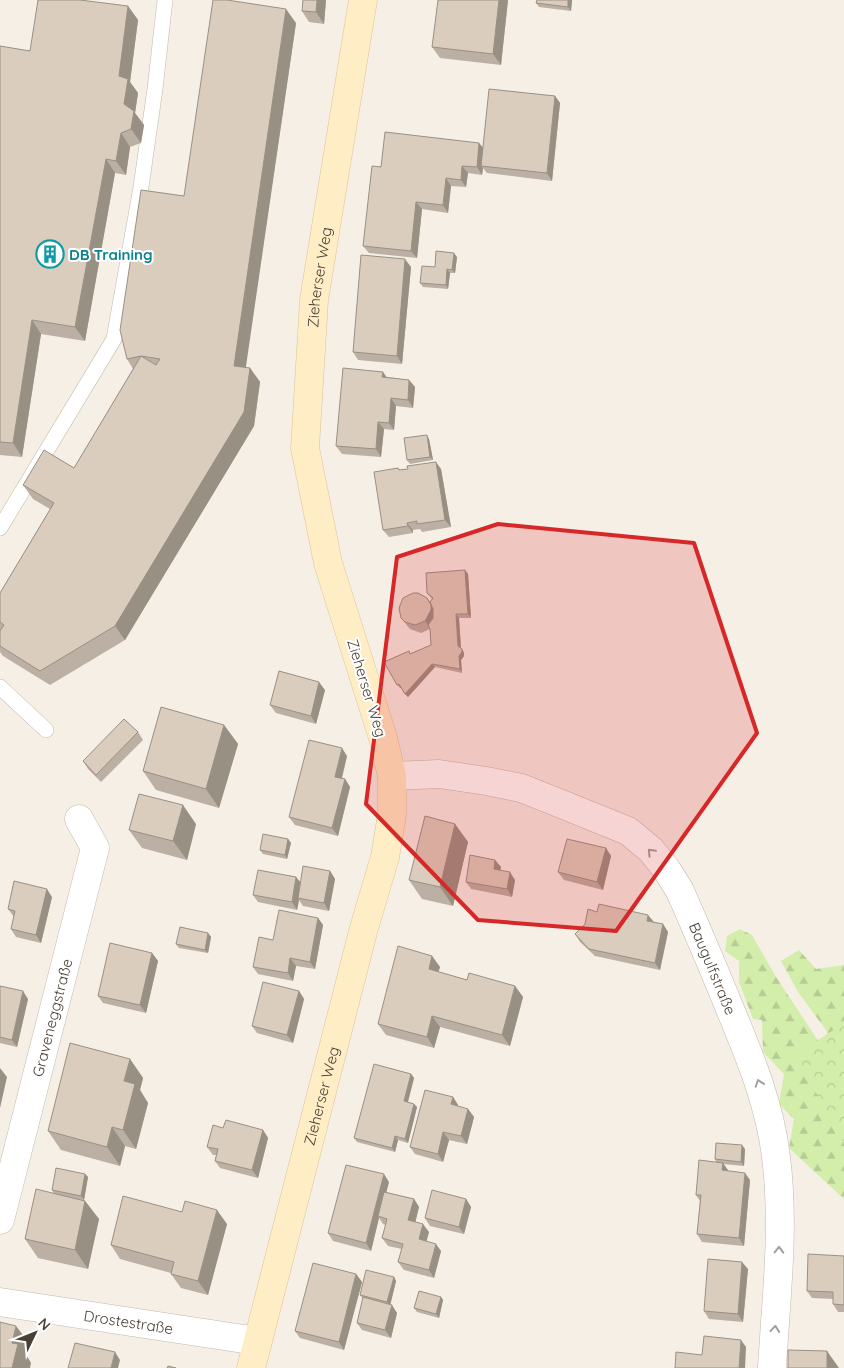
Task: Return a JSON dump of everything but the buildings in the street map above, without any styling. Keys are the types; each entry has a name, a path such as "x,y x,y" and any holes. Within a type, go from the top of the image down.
{"street":[{"name":"Zieherser Weg","path":"251,1368 364,928 385,857 392,815 392,776 383,738 328,563 305,448 314,300 363,0"},
{"name":"Baugulfstraße","path":"392,776 439,774 521,788 628,831 651,850 668,870 680,890 750,1057 763,1094 772,1130 778,1181 780,1250 772,1368"},
{"name":"Graveneggstraße","path":"0,1220 95,848 79,819"},
{"name":"Drostestraße","path":"0,1302 257,1341"}],"lane":[{"path":"0,528 114,339 141,187 155,89 164,0"},
{"path":"0,687 46,730"}],"highlighted area":[{"path":"498,524 694,543 757,733 616,931 478,920 366,804 397,557"}],"green space":[{"path":"740,929 752,935 776,977 844,1080 844,1199 789,1148 794,1119 779,1104 784,1074 763,1052 762,1020 753,1019 739,982 739,961 725,951 727,936"},
{"path":"799,950 816,969 844,965 844,1062 826,1030 798,992 781,961"},
{"path":"844,1023 844,1143 795,1055"}],"place":[{"name":"DB Training","path":"50,254"}]}
